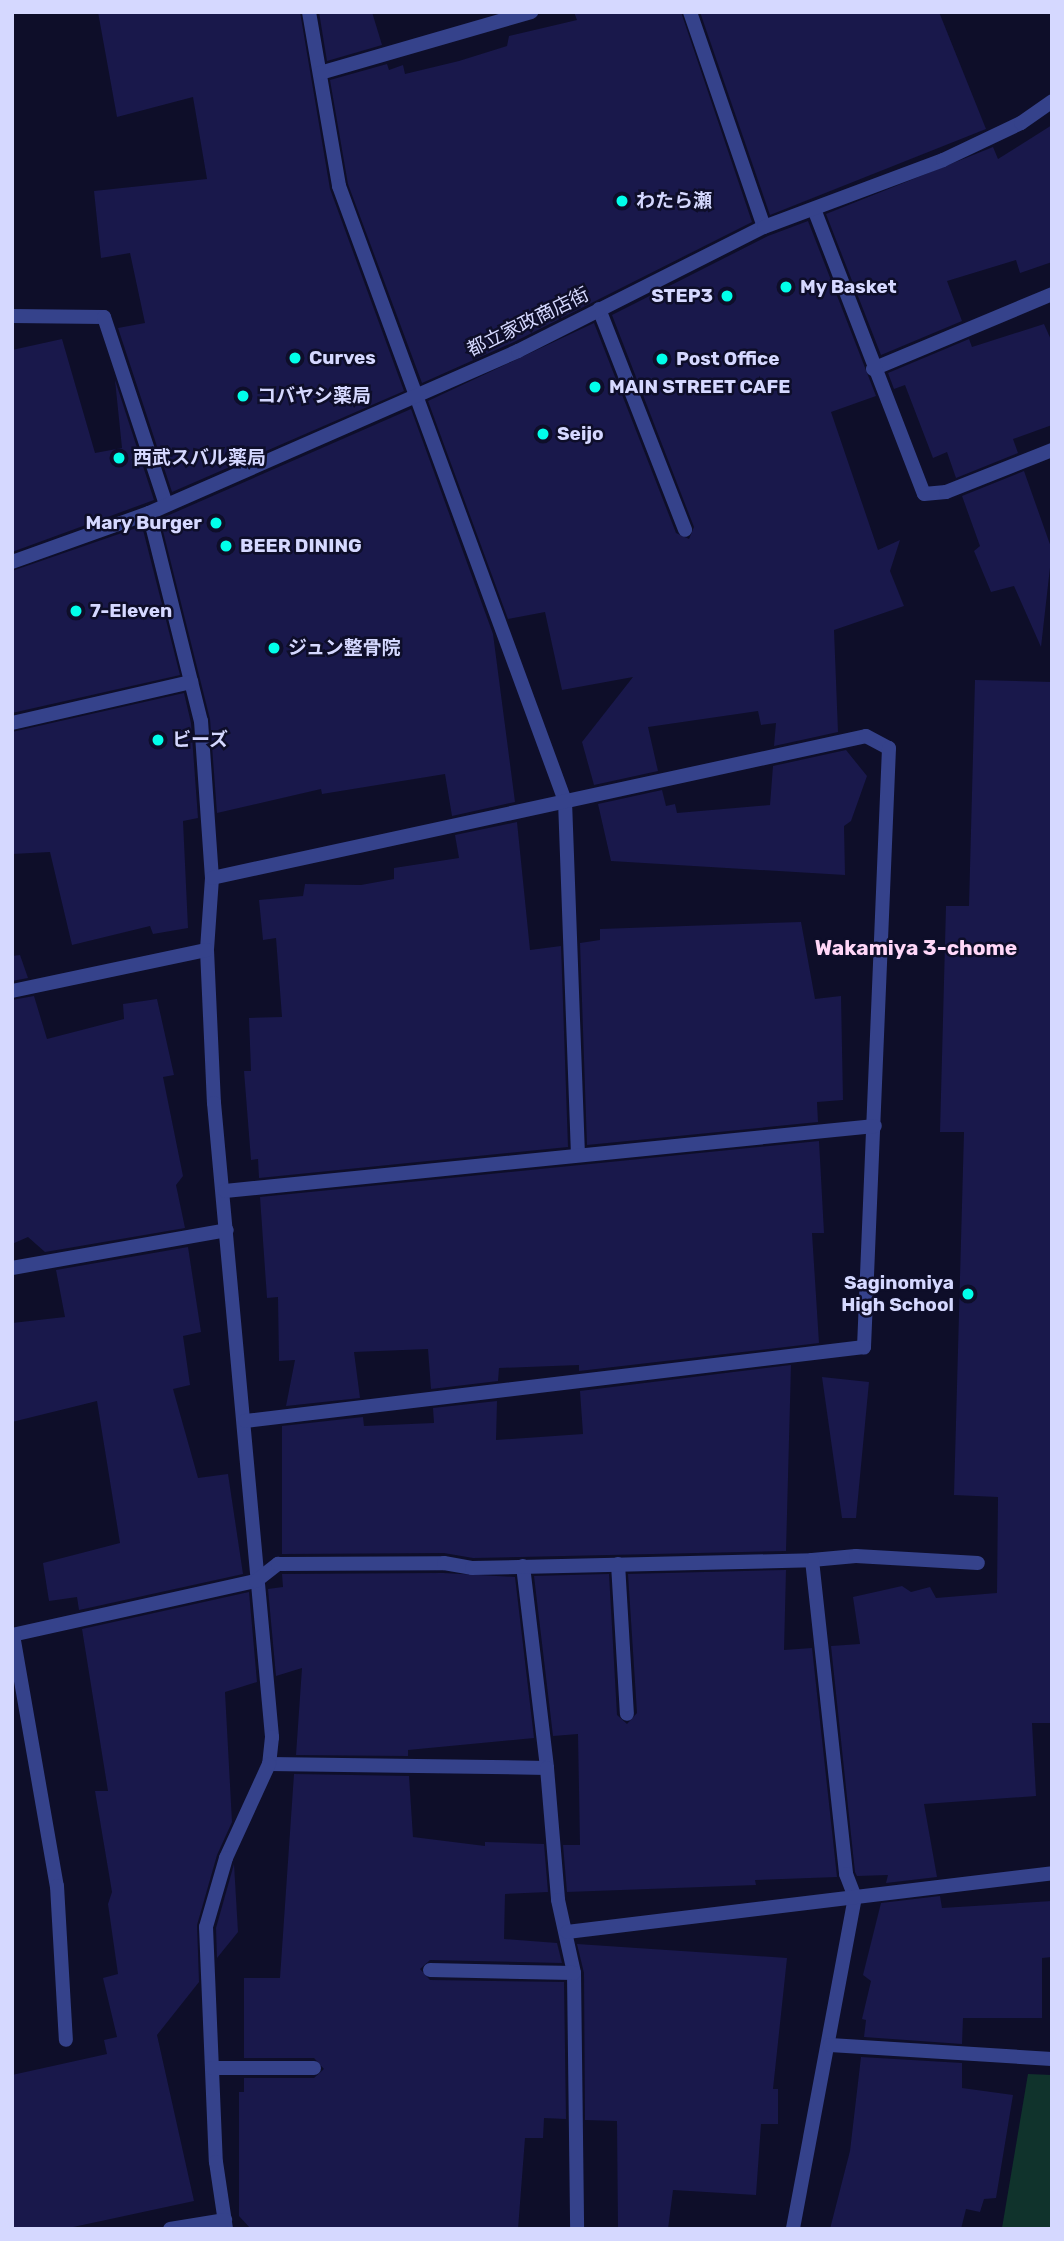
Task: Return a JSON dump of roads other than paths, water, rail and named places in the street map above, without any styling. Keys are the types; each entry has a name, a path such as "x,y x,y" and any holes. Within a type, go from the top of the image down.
{"street":[{"path":"309,12 339,186 565,801 578,1155"},
{"path":"320,73 531,12"},
{"path":"690,12 764,227"},
{"name":"都立家政商店街","path":"12,562 149,513 518,351 764,227 943,160 1021,124 1052,101"},
{"path":"814,209 873,369 924,494 946,492 1052,450"},
{"path":"873,369 1052,294"},
{"path":"599,309 685,530"},
{"path":"12,316 104,317 166,505"},
{"path":"149,513 201,721 212,878 207,950 214,1103 225,1191 256,1581 272,1737 270,1764 226,1858 206,1927 216,2162 225,2224 170,2229"},
{"path":"12,723 191,682"},
{"path":"212,878 866,736 889,748 864,1347 245,1420"},
{"path":"12,991 207,950"},
{"path":"225,1191 875,1125"},
{"path":"12,1268 227,1230"},
{"path":"66,2040 57,1886 13,1635 256,1581 278,1564 523,1566 812,1560 856,1556 978,1563"},
{"path":"793,2229 830,2045 855,1897 846,1874 812,1560"},
{"path":"618,1564 627,1714"},
{"path":"523,1566 547,1768 558,1900 574,1973 577,2229"},
{"path":"270,1764 547,1768"},
{"path":"567,1932 1052,1873"},
{"path":"430,1970 574,1973"},
{"path":"830,2045 1052,2059"},
{"path":"212,2068 313,2068"}],"place":[{"name":"わたら瀬","path":"622,201"},
{"name":"My Basket","path":"786,287"},
{"name":"STEP3","path":"727,296"},
{"name":"Curves","path":"295,358"},
{"name":"Post Office","path":"662,359"},
{"name":"MAIN STREET CAFE","path":"595,387"},
{"name":"コバヤシ薬局","path":"243,396"},
{"name":"Seijo","path":"543,434"},
{"name":"西武スバル薬局","path":"119,458"},
{"name":"Mary Burger","path":"216,523"},
{"name":"BEER DINING","path":"226,546"},
{"name":"7-Eleven","path":"76,611"},
{"name":"ジュン整骨院","path":"274,648"},
{"name":"ビーズ","path":"158,740"},
{"name":"Saginomiya High School","path":"968,1294"}],"district":[{"name":"Wakamiya 3-chome","path":"916,948"}]}
